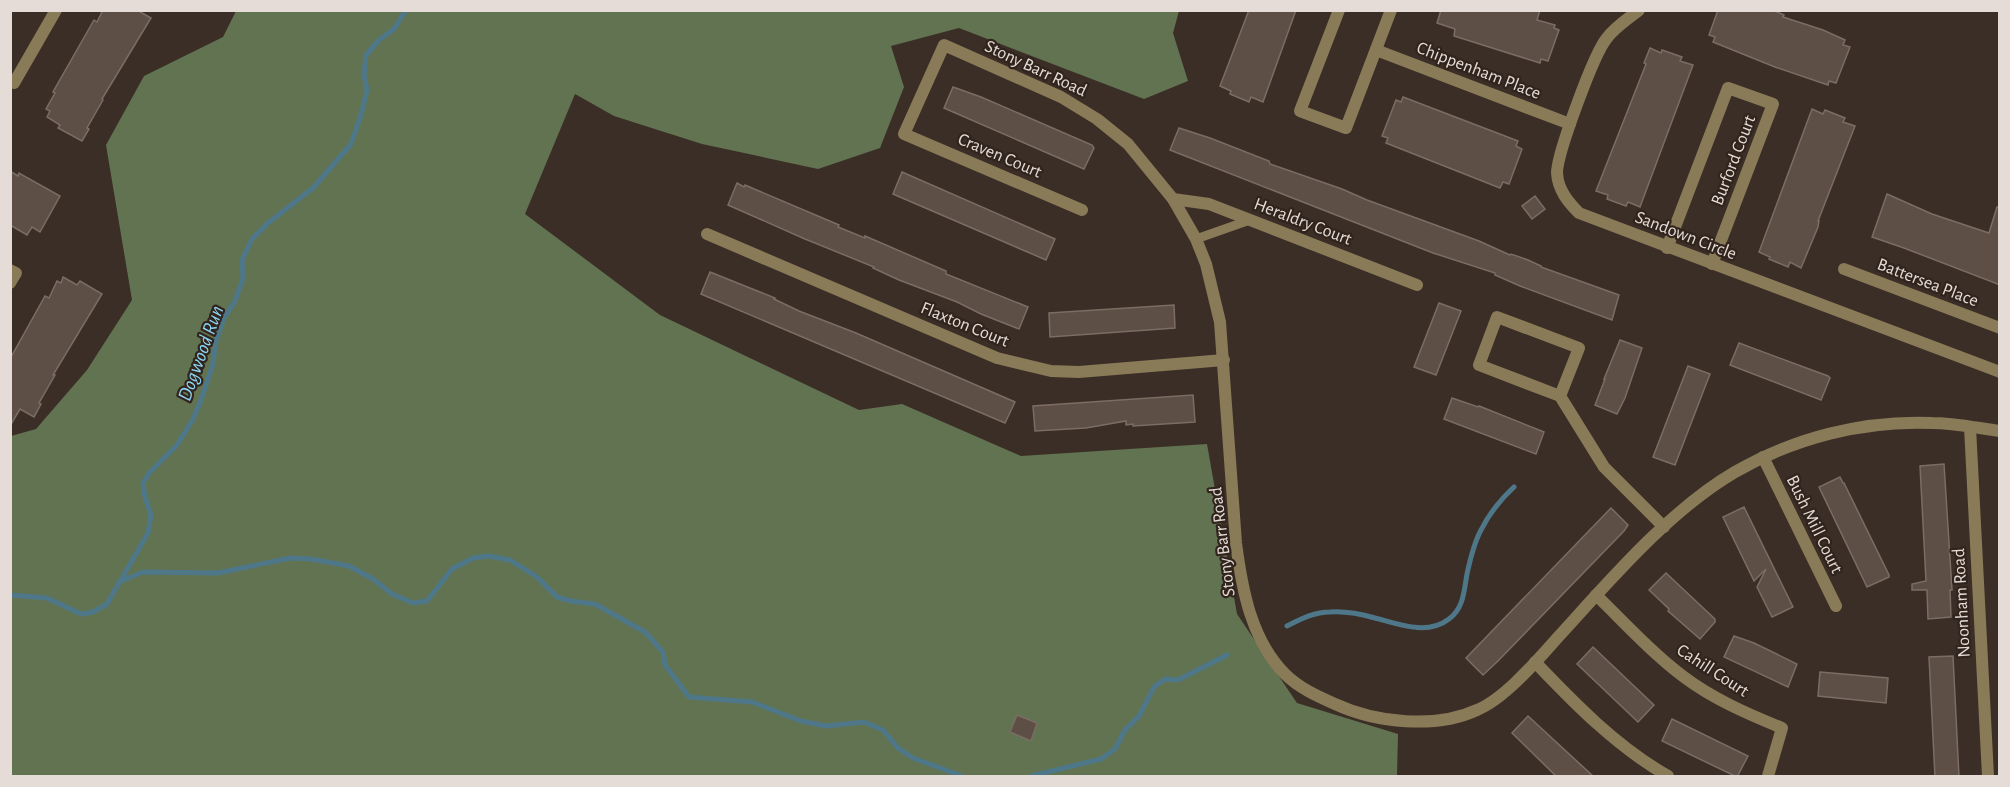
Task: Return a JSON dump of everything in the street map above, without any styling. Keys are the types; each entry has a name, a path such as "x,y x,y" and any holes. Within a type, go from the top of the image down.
{"street":[{"path":"10,81 14,83 56,10"},
{"path":"1339,10 1300,111 1346,128 1391,10"},
{"name":"Sandown Circle","path":"1639,10 1606,38 1570,124 1559,156 1557,173 1566,200 1579,213 1667,248 2000,372"},
{"name":"Stony Barr Road","path":"904,134 944,45 1061,97 1097,119 1128,144 1173,199 1196,238 1214,292 1220,322 1236,543 1241,579 1257,631 1269,654 1285,675 1309,692 1339,706 1366,714 1417,722 1442,721 1461,717 1497,698 1535,662 1596,595 1664,527 1706,491 1763,457 1799,442 1845,430 1906,422 2000,431"},
{"name":"Chippenham Place","path":"1376,50 1570,124"},
{"name":"Burford Court","path":"1667,248 1728,88 1740,92 1773,105 1712,264"},
{"name":"Craven Court","path":"904,134 1082,210"},
{"name":"Heraldry Court","path":"1173,199 1209,204 1417,285"},
{"name":"Flaxton Court","path":"707,234 997,358 1026,366 1051,372 1079,372 1224,360"},
{"name":"Battersea Place","path":"1844,269 2000,328"},
{"path":"10,270 16,273 10,283"},
{"path":"1560,396 1579,348 1497,317 1479,365 1560,396 1604,467 1664,527"},
{"name":"Stony Barr Road","path":"1970,427 2000,437"},
{"name":"Noonham Road","path":"1970,427 1988,777"},
{"name":"Bush Mill Court","path":"1763,457 1836,606"},
{"name":"Cahill Court","path":"1596,595 1654,652 1685,678 1745,713 1782,728 1768,777"},
{"path":"1535,662 1578,706 1619,742 1668,777"}],"lane":[{"path":"1196,238 1251,220"}],"green space":[{"path":"236,11 1179,11 1173,33 1188,81 1144,99 959,28 891,46 904,87 880,148 818,169 702,144 614,116 575,94 525,214 660,315 859,410 902,404 1021,456 1207,444 1237,614 1297,703 1398,734 1397,776 11,776 11,436 36,429 87,370 132,300 106,145 144,76 223,37"}],"building":[{"path":"103,10 137,10 151,18 102,99 82,141 58,128 60,125 47,117 50,111 46,109 55,93 53,92 94,20 97,22"},
{"path":"1249,10 1296,10 1263,102 1251,97 1249,102 1230,94 1231,91 1220,86"},
{"path":"1441,10 1540,10 1537,20 1555,25 1554,28 1559,30 1548,61 1541,59 1540,63 1454,36 1455,29 1437,23"},
{"path":"1718,10 1773,10 1784,15 1783,17 1845,40 1843,45 1850,47 1836,83 1829,81 1828,85 1713,42 1715,37 1709,35"},
{"path":"1650,48 1661,53 1662,50 1682,57 1680,61 1693,65 1640,207 1628,202 1626,206 1607,199 1608,195 1596,191 1646,64 1644,63"},
{"path":"953,87 1092,145 1094,148 1084,169 944,108"},
{"path":"1403,97 1518,141 1516,146 1522,149 1509,184 1503,182 1500,188 1386,143 1388,138 1382,136 1396,100 1401,102"},
{"path":"1812,109 1823,114 1825,110 1845,118 1843,122 1855,126 1801,268 1790,262 1788,267 1759,252"},
{"path":"1179,128 1619,295 1612,320 1520,286 1495,273 1433,253 1170,150"},
{"path":"10,171 18,176 19,173 60,196 40,232 32,227 27,235 10,225"},
{"path":"902,172 1055,239 1046,260 893,194"},
{"path":"737,183 1028,307 1019,329 899,280 874,267 728,205"},
{"path":"1887,194 1932,214 1989,233 1997,207 2000,208 2000,285 1872,237"},
{"path":"1535,196 1545,209 1532,219 1522,206"},
{"path":"710,272 1015,402 1005,423 701,294"},
{"path":"63,277 77,285 80,281 102,294 53,375 55,375 34,417 20,409 10,426 10,359 45,296 49,298 57,281 61,283"},
{"path":"1439,303 1461,311 1436,375 1414,367"},
{"path":"1174,305 1175,328 1050,337 1049,313"},
{"path":"1620,340 1642,348 1625,398 1617,414 1595,405"},
{"path":"1739,343 1828,376 1830,378 1821,400 1730,365"},
{"path":"1688,366 1710,374 1675,465 1653,457"},
{"path":"1193,395 1195,422 1133,426 1133,424 1126,425 1126,421 1086,428 1035,431 1033,406"},
{"path":"1452,398 1479,406 1544,432 1536,454 1444,419"},
{"path":"1944,464 1952,590 1950,590 1951,617 1928,619 1927,590 1912,590 1912,584 1926,581 1920,466"},
{"path":"1840,477 1889,575 1867,587 1819,487"},
{"path":"1744,507 1793,607 1772,617 1757,587 1766,569 1754,581 1723,517"},
{"path":"1611,508 1628,525 1624,531 1483,675 1466,658"},
{"path":"1666,573 1715,619 1700,639 1668,611 1669,609 1649,590"},
{"path":"1734,636 1797,664 1788,687 1724,657"},
{"path":"1593,647 1654,705 1638,722 1577,664"},
{"path":"1953,656 1959,777 1935,777 1929,657"},
{"path":"1820,672 1888,678 1886,703 1818,696"},
{"path":"1017,715 1037,723 1031,741 1010,732"},
{"path":"1528,716 1594,777 1557,777 1512,733"},
{"path":"1672,719 1748,756 1737,777 1662,741"}],"waterway":[{"name":"Dogwood Run","path":"10,595 47,598 81,614 93,612 107,604 148,533 151,515 143,483 149,473 177,445 193,419 201,400 213,364 216,341 224,318 235,301 243,278 242,260 252,239 268,223 313,188 351,144 367,90 364,75 366,55 379,40 394,29 406,10"},
{"path":"1287,626 1303,618 1324,612 1358,614 1422,628 1431,627 1449,619 1458,610 1474,546 1484,524 1514,487"},
{"path":"119,582 143,572 218,573 290,558 311,559 349,566 373,579 392,594 413,603 427,601 452,569 473,558 489,556 510,560 537,577 557,597 595,604 645,632 663,652 665,665 689,697 752,702 801,721 826,726 864,722 883,730 898,748 913,758 962,776"},
{"path":"1031,776 1101,759 1115,749 1125,730 1139,716 1154,687 1165,679 1178,680 1227,655"}]}
